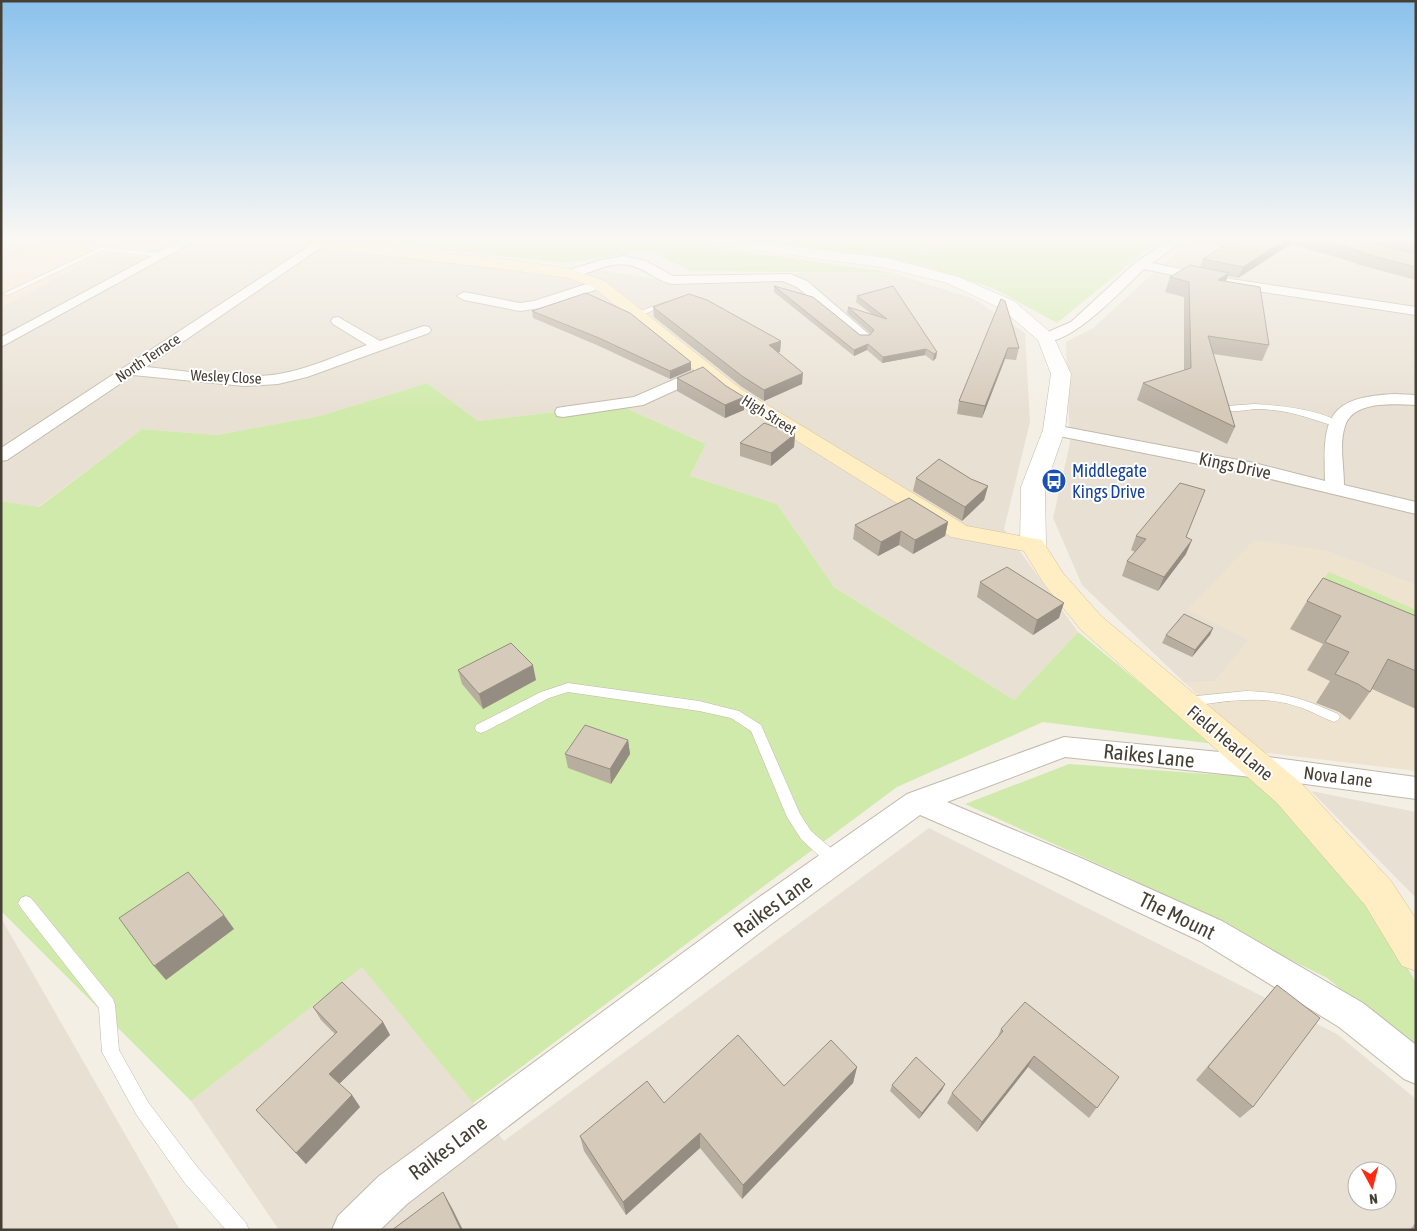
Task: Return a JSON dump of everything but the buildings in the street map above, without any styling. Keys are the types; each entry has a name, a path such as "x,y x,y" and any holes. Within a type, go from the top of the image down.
{"main road":[{"name":"High Street","path":"615,296 734,393 960,532 1033,544"},
{"name":"Field Head Lane","path":"1033,544 1053,578 1091,623 1289,793 1378,894 1416,953"}],"street":[{"path":"1,343 86,296"},
{"name":"North Terrace","path":"1,456 239,296"},
{"path":"466,296 520,307 536,305 562,296"},
{"path":"817,296 864,336"},
{"path":"989,296 1008,305 1046,338 1061,374 1054,430 1033,487 1033,544"},
{"path":"1046,338 1076,325 1107,296"},
{"path":"1320,296 1416,311"},
{"path":"338,321 378,346"},
{"name":"Wesley Close","path":"130,370 244,381 278,380 302,374 424,330"},
{"path":"563,412 637,401 706,370"},
{"path":"1335,489 1336,424 1344,413 1358,405 1377,400 1416,400"},
{"name":"Kings Drive","path":"1054,430 1254,469 1416,508"},
{"name":"Raikes Lane","path":"352,1230 401,1184 759,915 917,802 1064,747 1260,767"},
{"name":"Nova Lane","path":"1260,767 1416,788"},
{"name":"The Mount","path":"917,802 1071,867 1211,931 1351,1015 1416,1067"}],"lane":[{"path":"637,314 676,300"},
{"path":"1228,409 1251,407 1296,411 1317,416 1336,424"},
{"path":"481,728 545,695 568,687 699,706 735,714 756,728 794,817 806,835 835,862"},
{"path":"1183,703 1217,697 1245,695 1268,697 1306,704 1334,717"},
{"path":"26,904 64,954 107,1005 111,1052 142,1108 191,1175 239,1230"}],"shaded area":[{"path":"1,296 21,296 1,307"},
{"path":"21,296 966,296 974,299 1025,333 1030,422 1004,529 1078,632 1014,700 834,587 777,504 690,476 706,444 619,405 478,421 427,383 320,416 216,435 142,429 38,507 1,501 1,307"},
{"path":"1128,296 1416,296 1416,585 1324,550 1215,681 1185,683 1082,585 1053,518 1070,443 1066,342 1093,328"},
{"path":"1254,540 1324,550 1416,585 1416,772 1259,752 1185,683 1215,681 1248,640 1187,610"},
{"path":"1311,791 1416,812 1416,898"},
{"path":"929,828 1337,1034 1416,1099 1416,1230 279,1230 191,1101 362,966 504,1141"},
{"path":"1,918 180,1230 1,1230"}],"green space":[{"path":"1008,296 1090,296 1057,323"},
{"path":"427,383 478,421 619,405 706,444 690,476 777,504 834,587 1014,700 1078,632 1214,744 1043,722 897,787 473,1103 362,967 191,1101 1,911 1,501 39,507 142,429 216,435 320,416"},
{"path":"1329,572 1416,610 1416,639 1312,592"},
{"path":"1069,764 1265,778 1365,897 1416,982 1416,1050 1327,978 1125,876 965,804"}],"place":[{"name":"Middlegate Kings Drive","path":"1054,481"}]}
